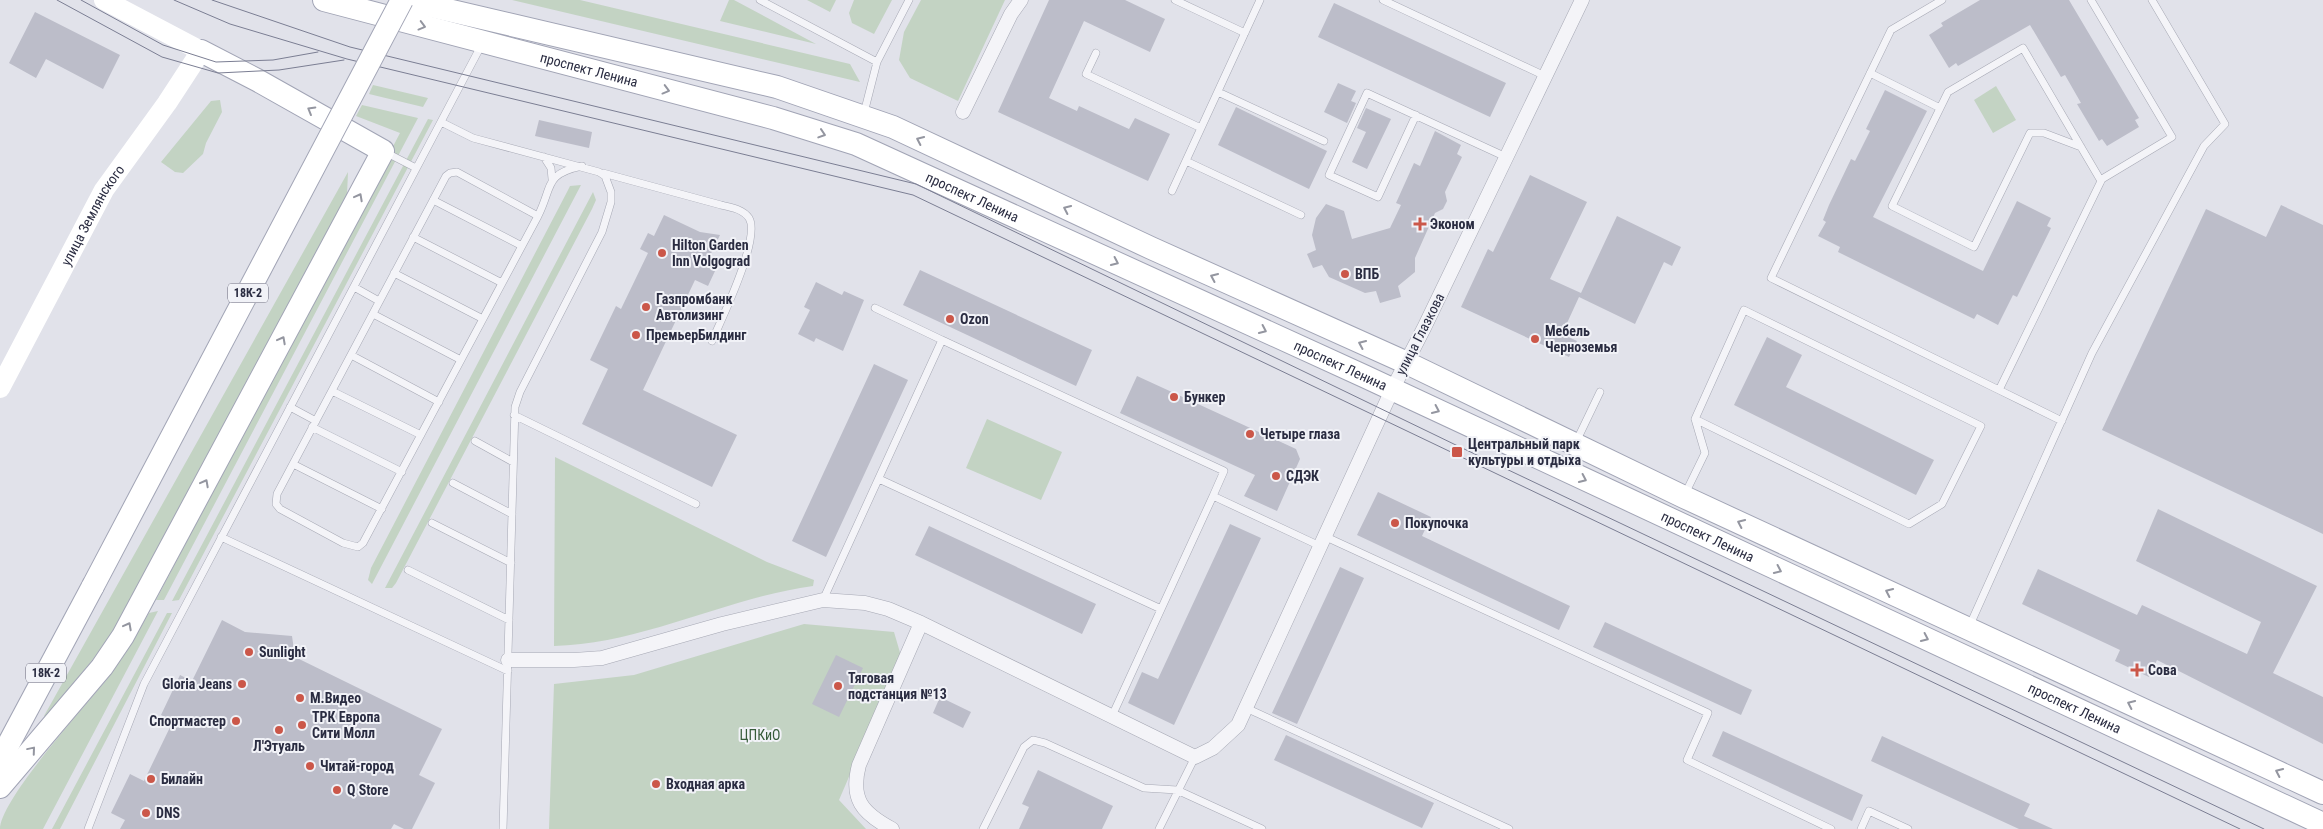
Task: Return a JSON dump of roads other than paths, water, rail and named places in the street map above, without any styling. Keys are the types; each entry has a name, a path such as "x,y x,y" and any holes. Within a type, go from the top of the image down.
{"main road":[{"path":"0,787 102,667 123,636 382,151 257,80 104,0"},
{"name":"проспект Ленина","path":"324,0 773,118 856,144 1392,390 2323,824"},
{"name":"проспект Ленина","path":"404,0 777,87 893,127 1152,248 1407,363 1684,497 2323,793"},
{"name":"18К-2","path":"0,760 404,0"},
{"name":"улица Землянского","path":"0,388 104,190 167,103 201,51"}],"street":[{"path":"963,112 1011,14 1021,0"},
{"name":"улица Глазкова","path":"1195,757 1213,748 1238,725 1392,390 1407,363 1582,0"},
{"path":"508,665 602,658 722,624 823,600 866,603 888,609 921,623 1195,757"},
{"path":"892,829 878,821 859,802 855,791 855,781 860,765 921,623"}],"lane":[{"path":"760,0 878,62"},
{"path":"863,116 878,62 909,0"},
{"path":"1175,0 1245,33"},
{"path":"1172,191 1260,0"},
{"path":"1383,0 1545,76"},
{"path":"1942,0 1891,30 1770,278 2062,421"},
{"path":"2000,390 2101,181 2172,137 2091,0"},
{"path":"1969,629 2092,353 2204,146 2225,124 2152,0"},
{"path":"88,829 144,684 483,42"},
{"path":"2081,147 2044,133 2030,133 1974,246 1892,206 1948,92 2023,48 2101,181"},
{"path":"1096,53 1086,74 1201,128"},
{"path":"1870,74 1940,108"},
{"path":"1218,92 1324,142"},
{"path":"1416,115 1378,197 1329,175 1368,93 1416,115 1506,157"},
{"path":"441,122 473,138 721,205 740,211 748,217 752,230 750,249 712,341"},
{"path":"382,151 416,168"},
{"path":"538,216 457,172 450,172 446,176 277,494 276,504 280,509 343,543 358,546 363,543 538,216 552,179 551,168 544,156"},
{"path":"1186,161 1301,215"},
{"path":"552,179 562,171 582,166"},
{"path":"503,829 514,415 520,392 602,232 611,202 611,192 605,176 600,172"},
{"path":"433,200 522,246"},
{"path":"413,237 502,283"},
{"path":"394,273 483,319"},
{"path":"354,287 379,301"},
{"path":"875,308 1224,471 1112,716"},
{"path":"1684,497 1705,453 1695,419 1744,310 1980,426 1942,504 1909,524 1695,419"},
{"path":"372,314 461,360"},
{"path":"823,600 942,340"},
{"path":"351,355 439,402"},
{"path":"332,391 421,435"},
{"path":"1575,445 1600,392"},
{"path":"290,408 314,424 402,472"},
{"path":"514,415 696,504"},
{"path":"475,441 513,462"},
{"path":"293,464 382,509"},
{"path":"879,478 1161,609"},
{"path":"452,483 512,514"},
{"path":"1213,496 1322,541 1708,713 1687,760 1831,829"},
{"path":"432,523 510,563"},
{"path":"221,537 508,665"},
{"path":"408,570 509,620"},
{"path":"1246,708 1509,829"},
{"path":"983,829 1024,747 1033,740 1045,743 1144,788 1177,790 1262,829"},
{"path":"1159,829 1195,757"},
{"path":"1861,829 1870,811 1908,829"}],"tram line":[{"path":"57,0 162,57 218,73 279,70 344,60"},
{"path":"81,0 163,45 216,62 273,60 318,52"},
{"path":"174,0 230,24 347,59 913,195 2240,829"},
{"path":"212,0 350,47 916,184 1460,447 2264,829"}],"place":[{"name":"Эконом","path":"1420,224"},
{"name":"Hilton Garden Inn Volgograd","path":"662,253"},
{"name":"ВПБ","path":"1345,274"},
{"name":"Газпромбанк Автолизинг","path":"646,307"},
{"name":"Ozon","path":"950,319"},
{"name":"ПремьерБилдинг","path":"636,335"},
{"name":"Мебель Черноземья","path":"1535,339"},
{"name":"Бункер","path":"1174,397"},
{"name":"Четыре глаза","path":"1250,434"},
{"name":"Центральный парк культуры и отдыха","path":"1457,452"},
{"name":"СДЭК","path":"1276,476"},
{"name":"Покупочка","path":"1395,523"},
{"name":"Sunlight","path":"249,652"},
{"name":"Сова","path":"2137,670"},
{"name":"Gloria Jeans","path":"242,684"},
{"name":"Тяговая подстанция №13","path":"838,686"},
{"name":"М.Видео","path":"300,698"},
{"name":"Спортмастер","path":"236,721"},
{"name":"ТРК Европа Сити Молл","path":"302,725"},
{"name":"Л'Этуаль","path":"279,730"},
{"name":"Читай-город","path":"310,766"},
{"name":"Билайн","path":"151,779"},
{"name":"Входная арка","path":"656,784"},
{"name":"Q Store","path":"337,790"},
{"name":"DNS","path":"146,813"}],"park label":[{"name":"ЦПКиО","path":"760,735"}]}
